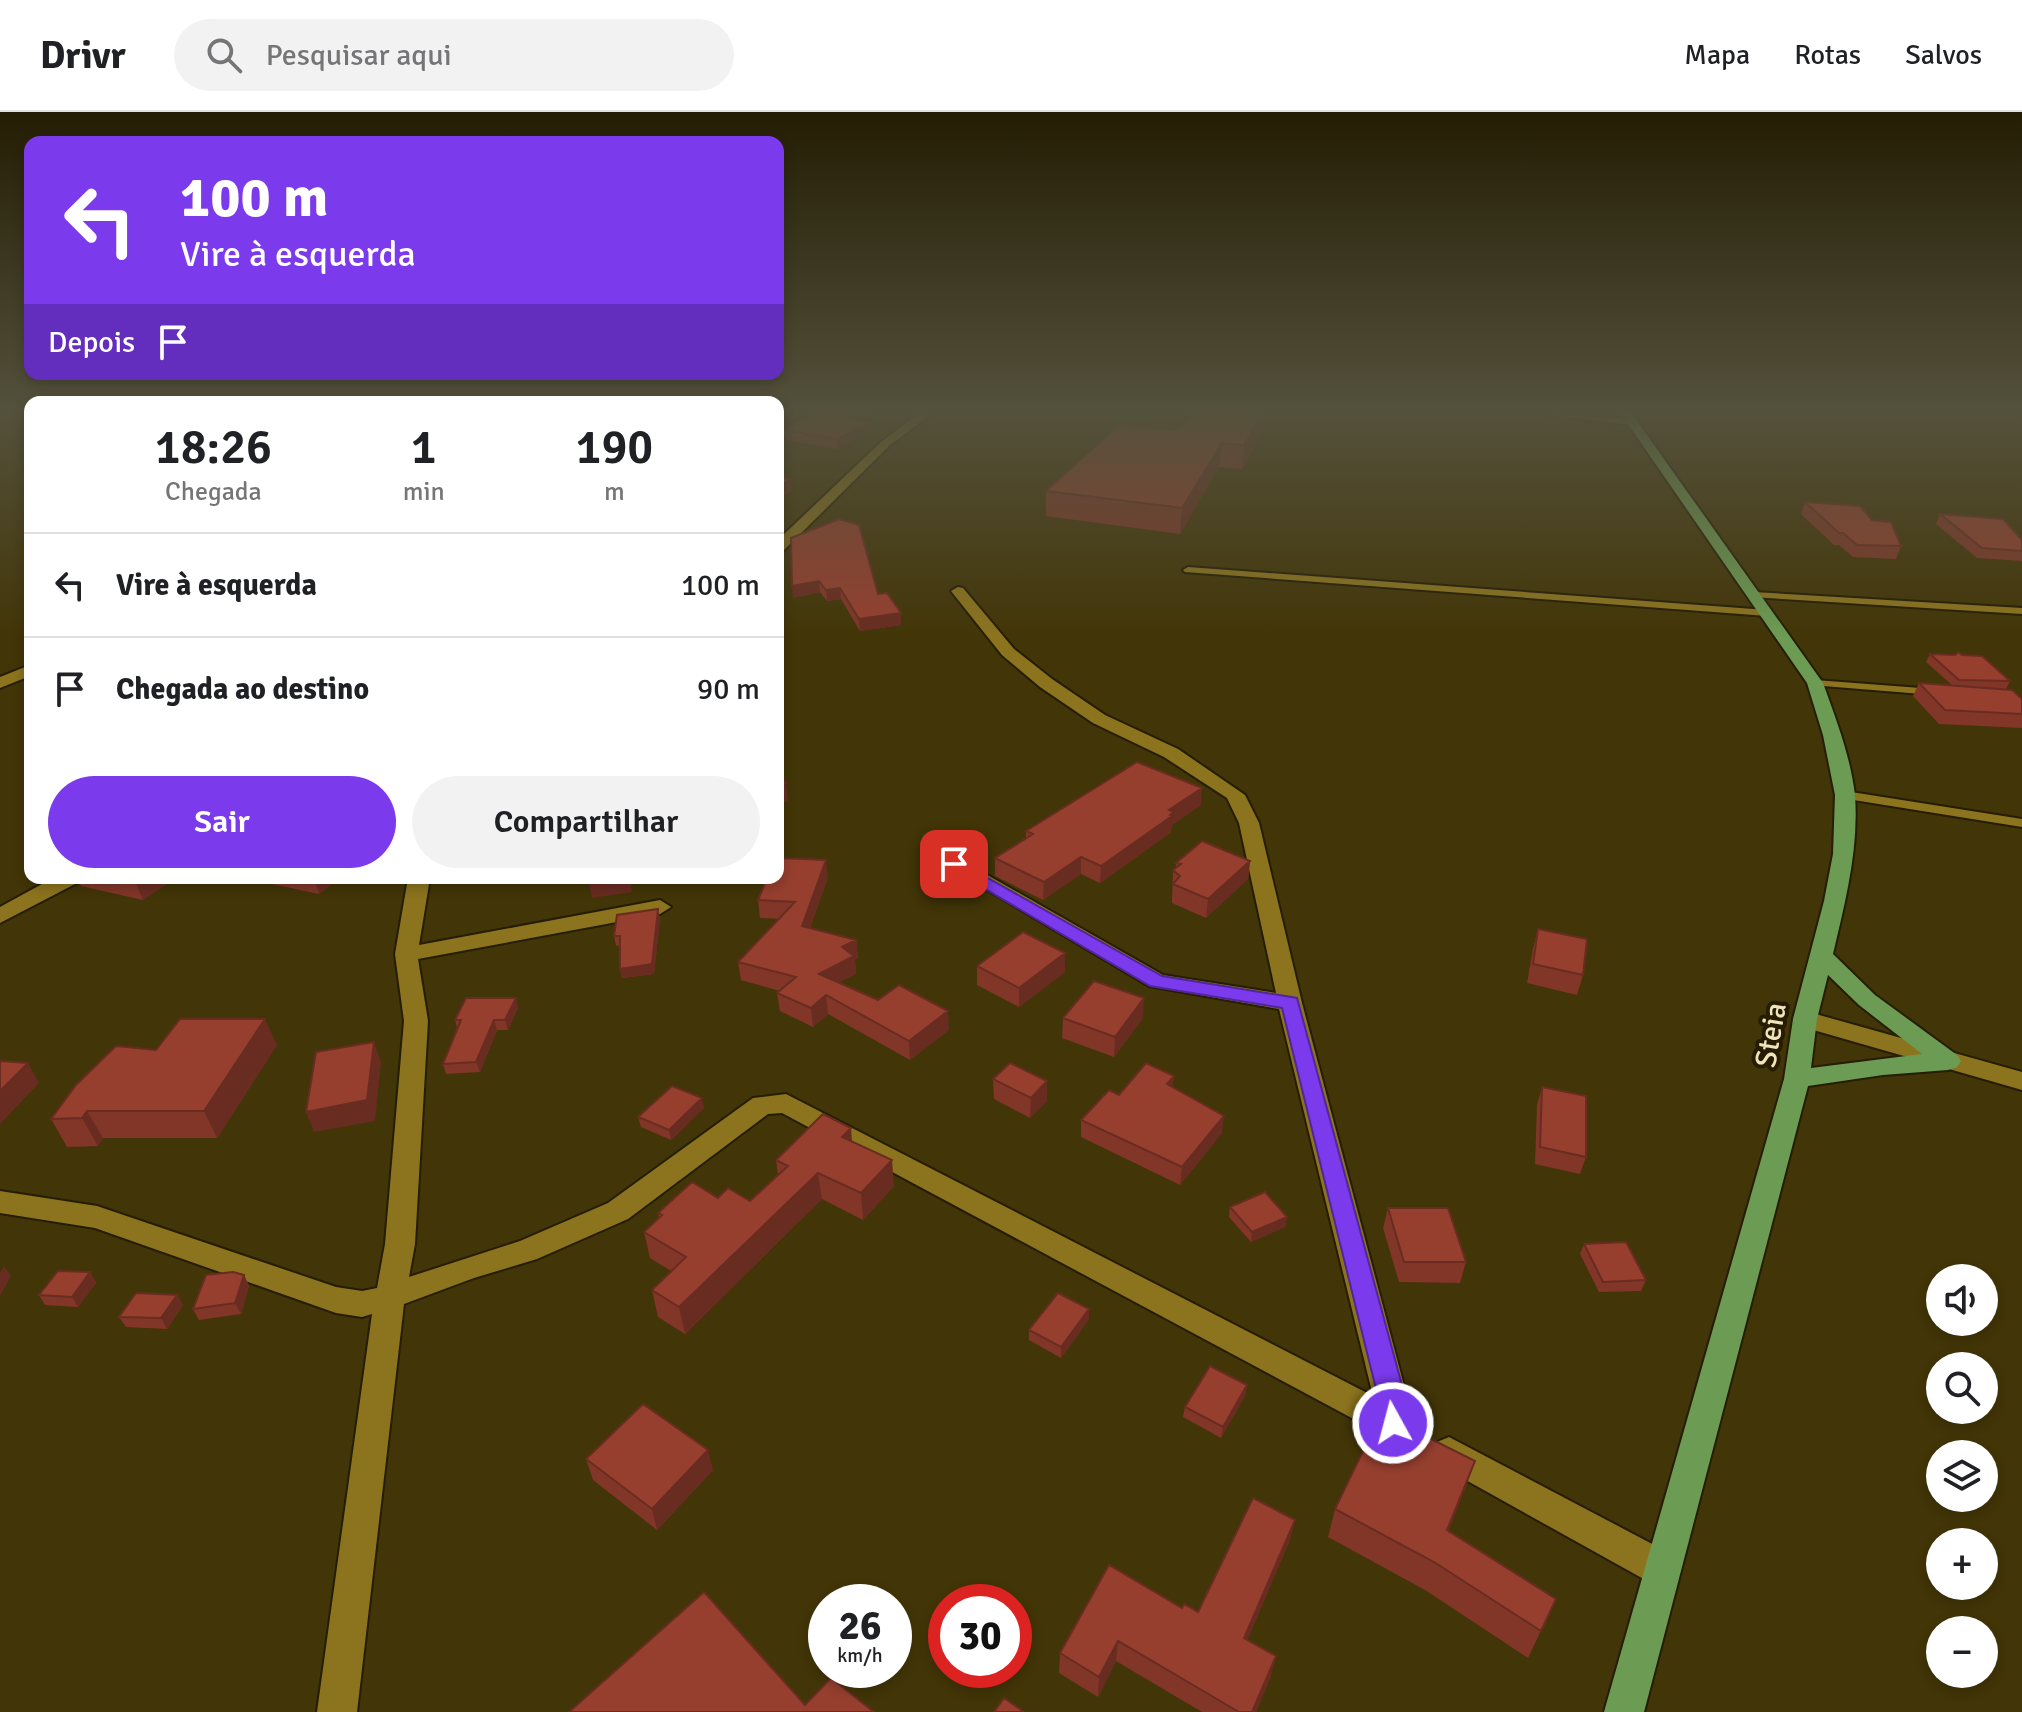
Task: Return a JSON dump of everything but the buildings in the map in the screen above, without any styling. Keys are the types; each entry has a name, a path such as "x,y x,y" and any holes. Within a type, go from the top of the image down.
{"main road":[{"name":"Steia","path":"1624,1712 1797,1079 1805,1019 1843,854 1845,795 1832,735 1815,683 1679,489"},
{"path":"1821,955 1867,1000 1948,1061"},
{"path":"1797,1079 1948,1061"}],"street":[{"path":"784,542 839,489"},
{"path":"958,591 1008,652 1046,683 1099,719 1171,753 1235,795 1249,823 1290,1003 1389,1389 1414,1434"},
{"path":"0,683 24,673"},
{"path":"954,864 1157,981 1290,1003"},
{"path":"0,916 58,884"},
{"path":"337,1712 390,1297 400,1244 416,1021 406,954 418,884"},
{"path":"406,954 660,907"},
{"path":"1805,1019 2022,1081"},
{"path":"0,1202 97,1217 336,1300 362,1304 527,1251 584,1228 618,1211 762,1105 786,1103 1414,1434 1662,1569"}],"lane":[{"path":"1188,570 1760,604 2022,611"},
{"path":"1815,683 1940,692"},
{"path":"1845,795 2022,823"}],"route":[{"path":"954,864 1157,981 1232,996 1290,1003 1389,1389 1393,1423"}]}
